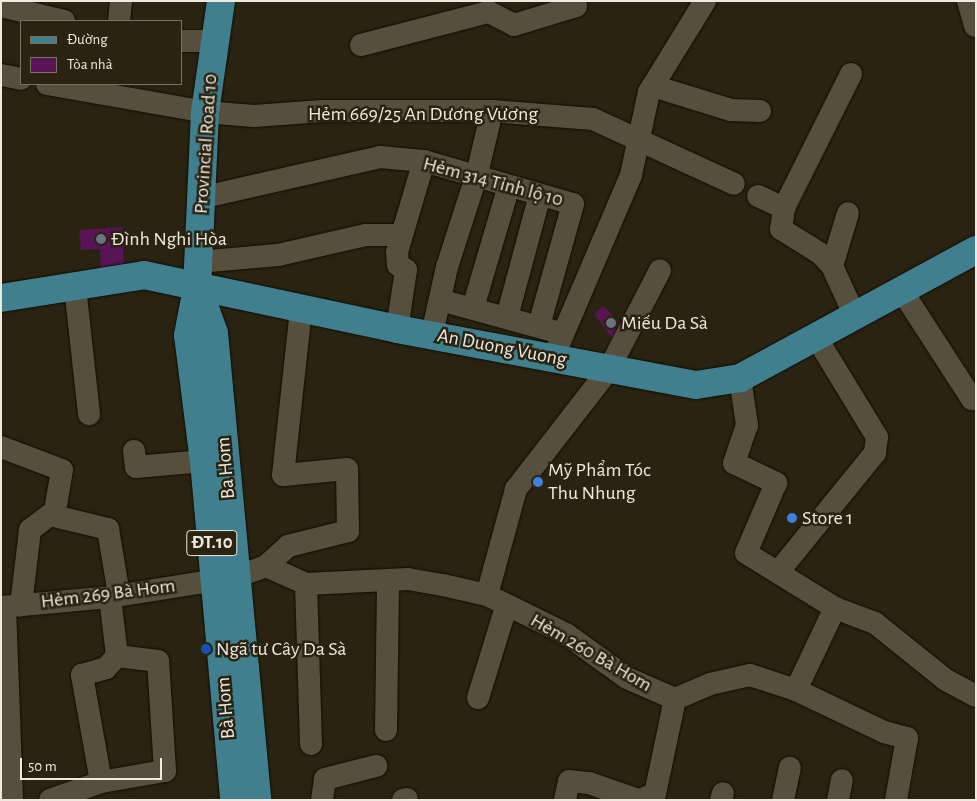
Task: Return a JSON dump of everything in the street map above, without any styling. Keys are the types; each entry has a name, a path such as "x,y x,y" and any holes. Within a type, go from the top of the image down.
{"main road":[{"name":"Provincial Road 10","path":"198,275 204,112 221,1"},
{"name":"An Duong Vuong","path":"1,298 144,275 198,275 301,310 432,334 559,346 609,369 696,386 740,378 854,314 902,291 976,250"},
{"name":"Bà Hom","path":"198,275 188,335 204,461 225,578 234,800"},
{"name":"Ba Hom","path":"198,275 214,333 225,578 257,800"}],"street":[{"path":"119,20 121,1"},
{"path":"440,300 539,326 559,346 630,175 636,140 653,86 705,1"},
{"path":"968,1 975,26"},
{"path":"361,45 489,12 514,25 575,4"},
{"path":"1,6 60,20"},
{"path":"182,41 216,41"},
{"path":"851,74 784,208 781,229 822,254 832,266 854,314"},
{"path":"1,75 20,79"},
{"name":"Hẻm 669/25 An Dương Vương","path":"58,85 110,90 204,112 254,116 323,111 492,111 593,119 734,184"},
{"path":"653,86 731,110 760,111"},
{"path":"432,334 440,300 477,174 492,111"},
{"name":"Hẻm 314 Tỉnh lộ 10","path":"200,198 380,157 424,161 477,174 509,186 573,204 539,326"},
{"path":"397,329 406,270 398,265 401,235 424,161"},
{"path":"473,308 509,186"},
{"path":"507,317 540,195"},
{"path":"758,196 784,208"},
{"path":"832,266 848,213"},
{"path":"198,275 366,235 401,235"},
{"path":"487,595 516,489 609,369 660,270"},
{"path":"75,287 89,414"},
{"path":"902,291 972,399"},
{"path":"225,578 266,566 288,546 348,531 347,470 283,476 301,310"},
{"path":"779,571 875,453 877,437 816,337"},
{"path":"740,378 747,424 734,463 776,483 746,553 779,571 835,608 875,622 946,680 976,696"},
{"path":"1,447 62,470 55,511 30,530 9,606 10,798"},
{"path":"134,451 136,467 204,461"},
{"path":"50,515 108,529 118,656 106,668 82,675 112,788"},
{"name":"Hẻm 260 Bà Hom","path":"266,566 306,584 408,579 487,595 566,634 627,678 675,699 710,684 750,675 796,690 884,732 906,738 896,800"},
{"name":"Hẻm 269 Bà Hom","path":"9,606 114,596 225,578"},
{"path":"386,730 388,580"},
{"path":"306,584 311,744"},
{"path":"478,698 506,606"},
{"path":"796,690 835,608"},
{"path":"50,800 112,788 165,771 158,661 118,656"},
{"path":"564,800 569,781 589,783 639,800 655,794 675,699"},
{"path":"322,800 325,778 376,766"},
{"path":"783,800 790,768"}],"building":[{"name":"Đình Nghi Hòa","path":"122,227 124,268 101,270 100,249 81,250 79,230"},
{"name":"Miếu Da Sà","path":"603,306 626,329 614,341 594,314"}],"place":[{"name":"Đình Nghi Hòa","path":"101,239"},
{"name":"Miếu Da Sà","path":"611,323"},
{"name":"Mỹ Phẩm Tóc Thu Nhung","path":"538,482"},
{"name":"Store 1","path":"792,518"},
{"name":"Ngã tư Cây Da Sà","path":"206,649"}]}
